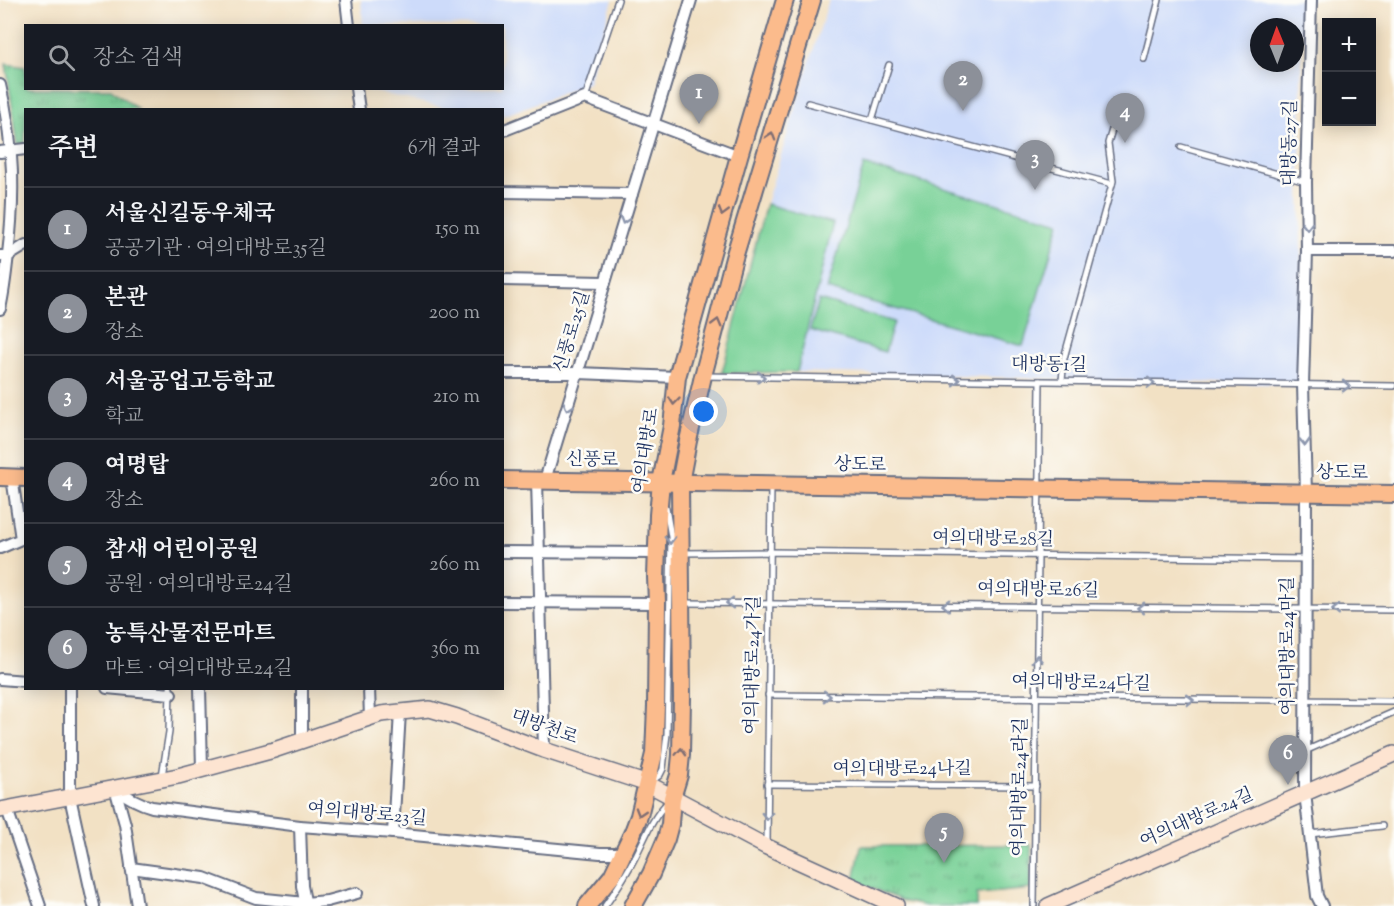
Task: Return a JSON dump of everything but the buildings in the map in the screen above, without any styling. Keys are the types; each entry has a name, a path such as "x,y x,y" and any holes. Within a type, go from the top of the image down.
{"main road":[{"name":"여의대방로","path":"588,906 612,876 639,816 648,784 654,754 657,515 672,426 677,377 785,0"},
{"name":"여의대방로","path":"633,906 651,874 666,839 672,798 679,775 682,603 680,483 690,431 734,258 812,0"},
{"name":"신풍로","path":"504,480 680,483"},
{"name":"상도로","path":"680,483 1394,494"},
{"name":"대방천로","path":"3,810 161,779 274,750 381,714 429,709 648,784 672,798"},
{"name":"여의대방로24길","path":"1048,906 1394,754"},
{"path":"672,798 766,847 896,906"}],"street":[{"path":"346,0 349,24"},
{"name":"신풍로25길","path":"544,750 539,552 541,480 578,373 691,0"},
{"name":"대방동27길","path":"1306,493 1303,386 1311,0"},
{"path":"0,85 7,113 6,151 12,192 10,232 4,256 3,295 0,309"},
{"path":"356,90 359,108"},
{"path":"504,130 585,98 739,156"},
{"path":"6,151 24,149"},
{"path":"504,192 632,194"},
{"path":"4,256 24,245"},
{"path":"1307,251 1394,251"},
{"path":"504,280 605,282"},
{"path":"504,373 677,377"},
{"path":"0,548 21,539 13,478"},
{"name":"여의대방로24마길","path":"1306,493 1305,793 1317,896 1322,906"},
{"path":"504,552 656,553"},
{"path":"504,602 657,603"},
{"path":"0,679 24,681"},
{"path":"70,690 70,797 94,906"},
{"path":"149,690 170,691"},
{"path":"200,690 202,769"},
{"path":"302,690 302,741"},
{"path":"369,690 370,718"},
{"path":"393,833 400,712"},
{"path":"115,788 125,824 137,906"},
{"name":"여의대방로23길","path":"115,788 129,799 152,807 300,826 600,853 623,853"},
{"path":"3,810 40,906"},
{"path":"300,826 302,886 305,904"},
{"path":"132,868 204,878 256,898 305,904 357,893"}],"lane":[{"path":"585,98 618,0"},
{"path":"1144,59 1159,0"},
{"path":"872,120 890,64"},
{"path":"808,103 1112,184"},
{"path":"1062,381 1064,357 1113,181 1108,143 1114,123 1129,119 1139,107"},
{"path":"1181,147 1306,182"},
{"name":"대방동1길","path":"703,376 1394,386"},
{"path":"1038,488 1040,381"},
{"path":"648,784 660,775 663,769 667,734 671,537 661,482"},
{"name":"여의대방로24가길","path":"766,847 771,484"},
{"name":"여의대방로24라길","path":"1034,906 1038,488"},
{"name":"여의대방로28길","path":"681,553 770,552 1306,559"},
{"name":"여의대방로26길","path":"682,603 1394,610"},
{"path":"161,779 169,732 170,691"},
{"name":"여의대방로24다길","path":"768,695 1394,701"},
{"path":"1305,751 1394,711"},
{"name":"여의대방로24나길","path":"767,784 1036,786"},
{"path":"605,906 632,864 645,835 660,810 672,798"},
{"path":"1310,834 1382,826"}],"shaded area":[{"path":"361,0 613,0 588,83 504,116 504,108 446,108 368,90 504,90 504,24 363,24"},
{"path":"829,0 1302,0 1302,18 1250,18 1250,72 1301,72 1303,385 797,372 722,373 766,204"}],"green space":[{"path":"6,64 24,67 24,90 112,90 136,108 24,108 24,144 18,145"},
{"path":"864,165 1060,222 1023,346 827,289"},
{"path":"766,204 833,223 797,372 722,373"},
{"path":"819,300 894,322 885,352 810,330"},
{"path":"1031,845 1031,889 977,894 977,906 927,906 906,902 854,881 861,846"}],"place":[{"name":"본관","path":"963,111"},
{"name":"서울신길동우체국","path":"699,124"},
{"name":"여명탑","path":"1125,143"},
{"name":"서울공업고등학교","path":"1035,190"},
{"name":"농특산물전문마트","path":"1288,785"},
{"name":"참새 어린이공원","path":"944,863"}]}
